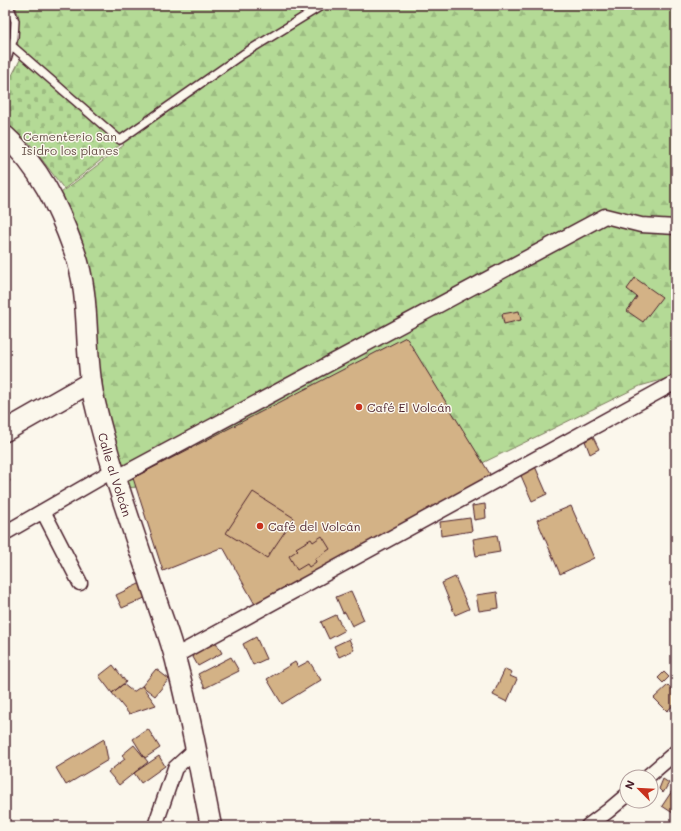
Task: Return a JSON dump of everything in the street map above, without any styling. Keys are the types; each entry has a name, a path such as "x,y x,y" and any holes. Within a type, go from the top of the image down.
{"street":[{"name":"Calle al Volcán","path":"5,136 17,147 41,176 50,191 75,252 84,291 91,382 94,400 115,474 175,656 196,749 211,826"},
{"path":"5,533 43,511 605,216 641,225 676,228"},
{"path":"5,431 91,382"},
{"path":"175,656 676,382"},
{"path":"43,511 80,584"},
{"path":"155,826 175,768 196,749"},
{"path":"656,769 676,752"},
{"path":"588,826 619,802"}],"lane":[{"path":"5,65 14,38 15,21 9,5"},
{"path":"11,45 120,140 243,54 323,5"}],"green space":[{"path":"15,5 676,5 676,376 640,386 417,495 249,482 120,488 57,196 124,145 25,55 18,46 17,36 19,17"},
{"name":"Cementerio San Isidro los planes","path":"22,56 120,145 64,189 31,145 5,122 5,89"}],"building":[{"path":"5,34 10,36 5,46"},
{"path":"635,278 662,297 643,322 627,311 637,297 627,289"},
{"path":"519,311 521,320 504,324 502,314"},
{"name":"Café El Volcán","path":"406,337 493,479 257,608 223,547 163,571 133,478"},
{"path":"593,437 599,449 590,454 585,441"},
{"path":"534,464 547,494 532,501 519,471"},
{"path":"5,472 10,481 5,484"},
{"name":"Café del Volcán","path":"253,492 294,518 267,558 226,533"},
{"path":"485,504 486,518 474,520 472,506"},
{"path":"571,506 594,558 560,574 537,520"},
{"path":"470,518 472,531 441,536 440,522"},
{"path":"497,535 500,552 476,556 473,539"},
{"path":"322,536 330,549 315,559 316,562 309,567 307,564 297,570 289,556 298,550 296,548 311,539 313,542"},
{"path":"455,577 469,609 455,615 442,583"},
{"path":"141,583 147,597 122,608 116,595"},
{"path":"351,591 364,620 352,626 345,612 343,613 336,597"},
{"path":"497,592 499,608 479,611 476,595"},
{"path":"336,615 344,631 329,639 321,622"},
{"path":"213,637 222,653 198,666 189,650"},
{"path":"256,637 266,659 253,665 243,644"},
{"path":"349,639 354,650 339,657 334,646"},
{"path":"231,657 239,671 205,688 198,674"},
{"path":"309,661 321,680 282,704 267,679 295,662 298,667"},
{"path":"113,665 126,682 112,693 99,676"},
{"path":"156,669 169,679 155,696 142,686"},
{"path":"505,669 512,672 510,676 517,679 507,702 493,695"},
{"path":"664,672 669,677 663,683 658,678"},
{"path":"123,684 133,692 142,686 156,705 129,714 112,693"},
{"path":"668,685 674,692 676,690 676,703 667,711 654,698"},
{"path":"148,729 160,748 145,758 133,739"},
{"path":"104,739 108,760 66,785 56,768"},
{"path":"134,745 148,762 119,785 108,772 125,759 122,755"},
{"path":"159,756 165,766 141,783 134,773"},
{"path":"663,779 669,783 663,793 659,789"},
{"path":"674,788 676,790 676,815 662,806"}],"place":[{"name":"Café El Volcán","path":"359,407"},
{"name":"Café del Volcán","path":"260,526"}]}
